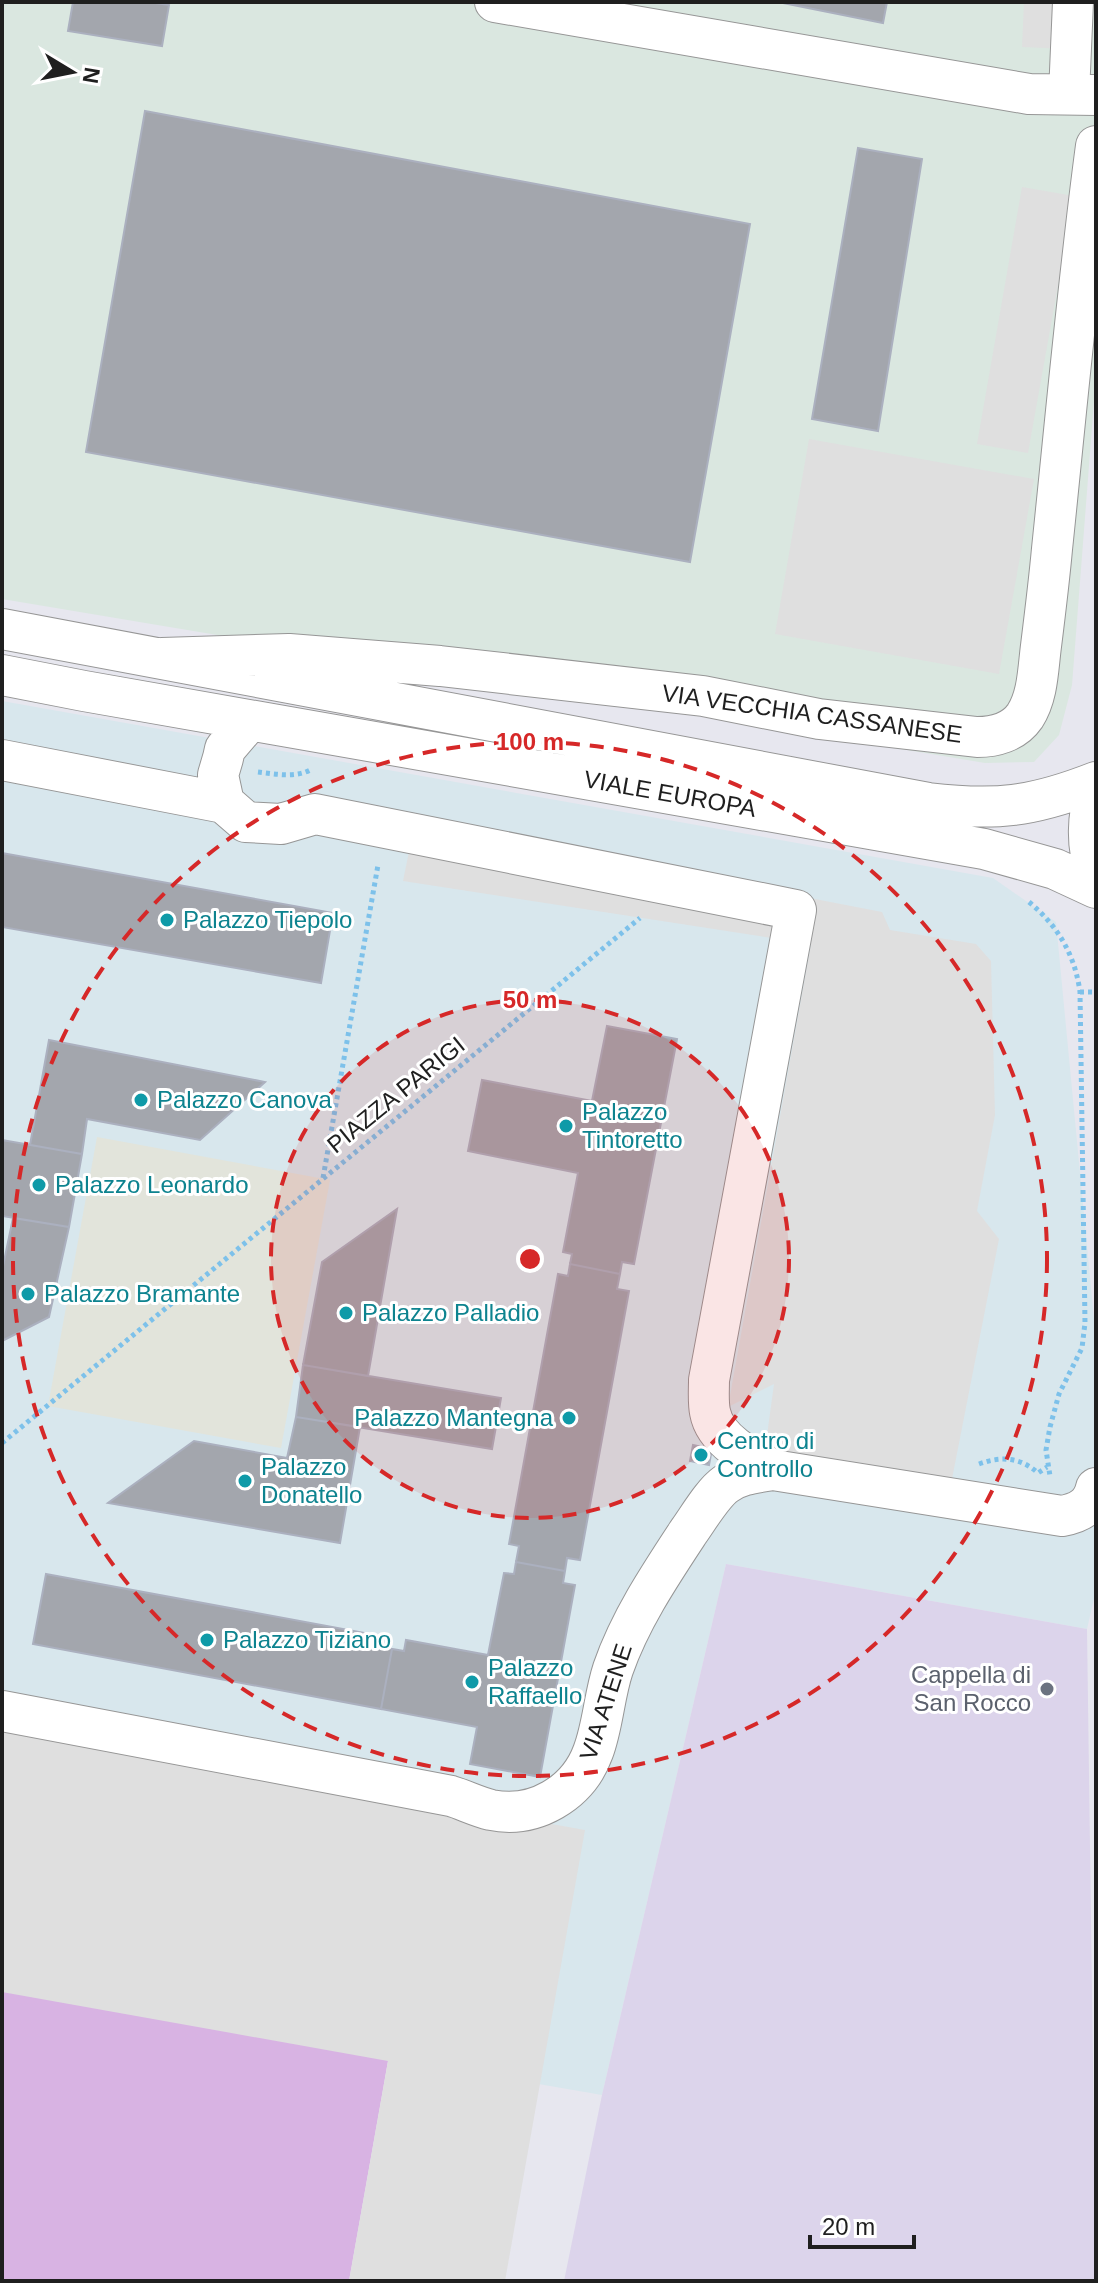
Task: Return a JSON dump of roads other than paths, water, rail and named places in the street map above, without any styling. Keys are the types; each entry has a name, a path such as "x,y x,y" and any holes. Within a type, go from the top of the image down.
{"street":[{"path":"495,2 694,19 1029,94 1082,95 1073,2"},
{"name":"VIA VECCHIA CASSANESE","path":"162,658 289,654 440,666 703,696 819,719 977,737 1004,733 1025,716 1036,687 1096,146"},
{"name":"VIALE EUROPA","path":"2,629 928,803 1003,808 1041,801 1096,782"},
{"name":"VIALE EUROPA","path":"2,675 984,849 1055,869 1096,888"},
{"path":"224,803 218,775 225,749 249,721"},
{"path":"2,760 224,803 246,822 281,824 315,814 796,910 709,1380 710,1414 725,1439 742,1454 773,1470"},
{"path":"1096,789 1089,832 1096,873"},
{"name":"VIA ATENE","path":"2,1711 451,1796 491,1810 512,1812 536,1807 559,1797 582,1775 594,1752 612,1673 623,1643 642,1607 702,1513 725,1484 745,1474 773,1470 1051,1515 1075,1514 1095,1493"}],"place":[{"name":"Palazzo Tiepolo","path":"167,920"},
{"name":"Palazzo Canova","path":"141,1100"},
{"name":"Palazzo Tintoretto","path":"566,1126"},
{"name":"Palazzo Leonardo","path":"39,1185"},
{"name":"Palazzo Bramante","path":"28,1294"},
{"name":"Palazzo Palladio","path":"346,1313"},
{"name":"Palazzo Mantegna","path":"569,1418"},
{"name":"Centro di Controllo","path":"701,1455"},
{"name":"Palazzo Donatello","path":"245,1481"},
{"name":"Palazzo Tiziano","path":"207,1640"},
{"name":"Palazzo Raffaello","path":"472,1682"},
{"name":"Cappella di San Rocco","path":"1047,1689"}]}
